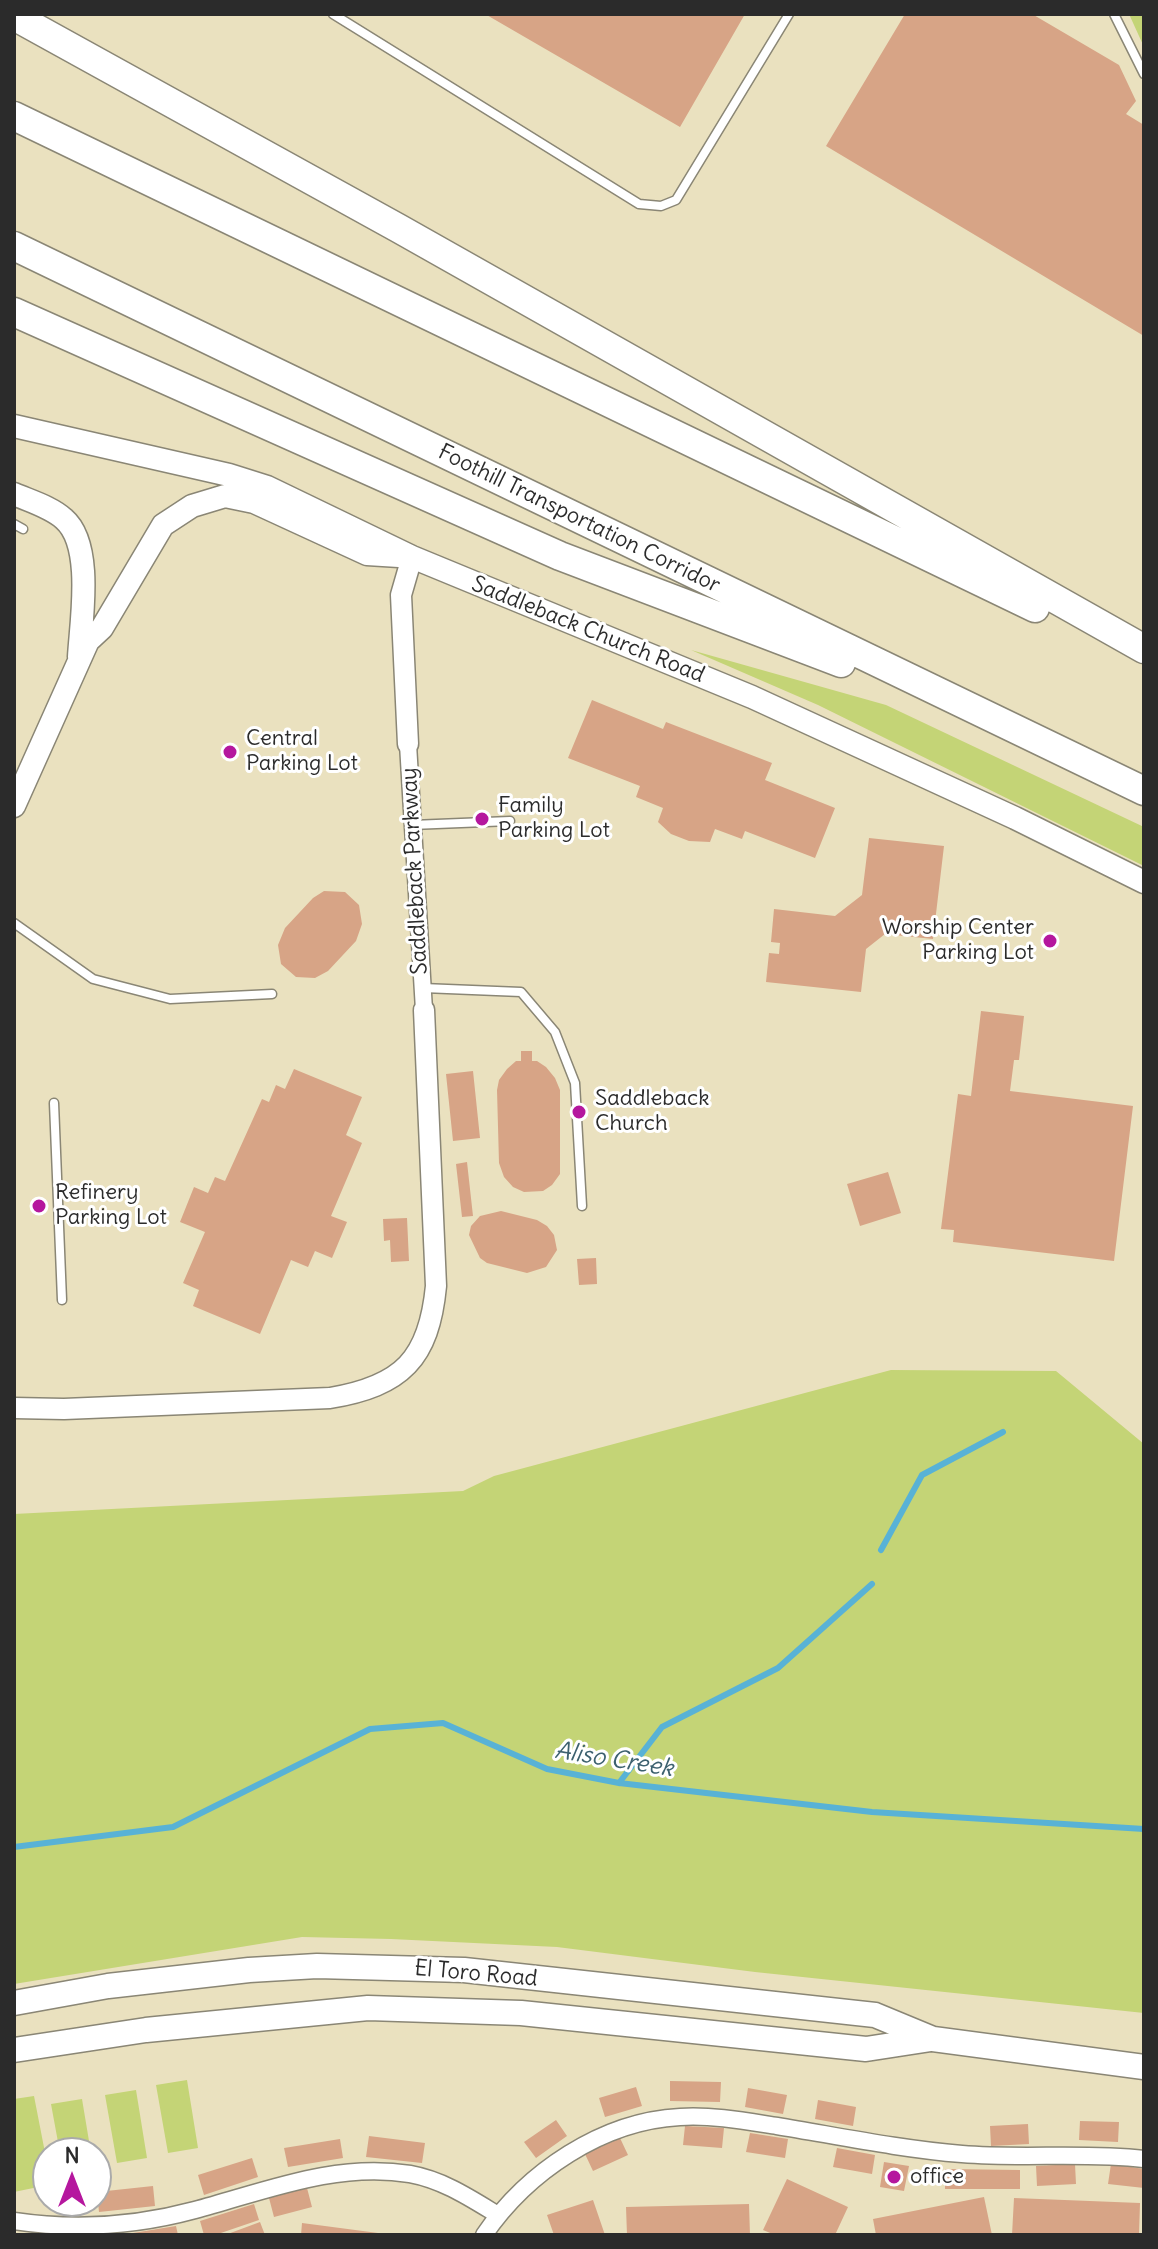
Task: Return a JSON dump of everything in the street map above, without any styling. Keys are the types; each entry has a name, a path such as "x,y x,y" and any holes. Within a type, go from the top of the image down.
{"highway":[{"path":"14,16 398,228 1144,649"},
{"path":"14,116 1144,660"},
{"name":"Foothill Transportation Corridor","path":"14,246 1144,791"},
{"path":"14,312 560,556 1026,734"}],"main road":[{"name":"Saddleback Church Road","path":"14,426 229,475 267,487 412,557 752,697 1015,818 1144,882"},
{"path":"14,494 64,519 77,535 83,572 78,662"},
{"path":"14,806 88,641 102,628 163,525 192,506 225,496 254,502 367,554 412,557"},
{"name":"El Toro Road","path":"14,2003 108,1986 249,1970 317,1966 464,1970 875,2015 933,2039 1144,2067"},
{"name":"El Toro Road","path":"14,2050 146,2030 368,2008 521,2013 866,2049 933,2039"}],"street":[{"name":"Saddleback Parkway","path":"14,1408 64,1409 330,1398 363,1392 397,1376 423,1345 433,1315 436,1286 401,595 412,557"},
{"path":"484,2235 498,2215 546,2170 590,2142 635,2125 679,2117 723,2118 964,2155 1144,2159"},
{"path":"14,2221 55,2227 138,2222 330,2173 372,2171 412,2174 455,2188 498,2215"}],"lane":[{"path":"333,14 639,204 661,206 676,200 789,14"},
{"path":"1114,14 1144,74"},
{"path":"14,524 23,529"},
{"path":"411,825 510,821"},
{"path":"14,923 93,979 170,999 272,994"},
{"path":"423,988 521,992 555,1032 575,1083 582,1206"},
{"path":"54,1103 62,1300"}],"green space":[{"path":"1129,14 1144,14 1144,47"},
{"path":"691,650 886,705 1144,827 1144,866 818,705"},
{"path":"891,1370 1056,1371 1144,1444 1144,2013 755,1972 557,1947 391,1939 302,1937 14,1984 14,1514 463,1491 494,1476"},
{"path":"187,2080 198,2148 168,2153 156,2085"},
{"path":"136,2090 147,2158 117,2163 105,2095"},
{"path":"34,2096 42,2137 32,2137 32,2188 14,2192 14,2099"},
{"path":"82,2099 88,2137 57,2137 51,2104"}],"building":[{"path":"485,14 745,14 680,127"},
{"path":"905,14 1032,14 1119,65 1136,101 1126,114 1144,125 1144,336 826,146"},
{"path":"592,700 663,729 666,722 772,763 765,780 835,808 815,858 745,831 742,839 715,829 710,842 689,841 671,834 658,822 663,808 636,797 640,786 568,758"},
{"path":"869,838 944,846 933,939 885,934 866,949 861,992 766,982 769,953 779,954 780,943 771,942 774,909 835,916 862,895"},
{"path":"324,891 345,892 359,905 362,924 356,941 328,971 315,978 296,977 281,964 278,945 285,928 313,898"},
{"path":"981,1011 1024,1016 1019,1060 1014,1060 1010,1091 1133,1106 1114,1261 953,1242 954,1230 941,1229 958,1094 971,1096"},
{"path":"521,1051 532,1051 532,1061 546,1067 560,1090 560,1174 543,1191 524,1192 513,1187 504,1177 499,1163 497,1090 499,1080 507,1069 516,1061 521,1061"},
{"path":"294,1069 362,1097 346,1135 362,1143 331,1216 347,1222 332,1258 315,1251 308,1267 291,1260 260,1334 193,1306 199,1290 183,1283 205,1232 180,1222 194,1187 208,1193 215,1177 225,1181 262,1099 269,1102 276,1085 285,1089"},
{"path":"473,1071 480,1138 453,1141 446,1074"},
{"path":"467,1162 473,1216 462,1217 456,1164"},
{"path":"888,1172 901,1213 860,1226 847,1184"},
{"path":"501,1211 537,1220 547,1226 554,1235 557,1250 546,1267 527,1273 487,1263 480,1258 469,1235 471,1226 480,1216"},
{"path":"407,1218 409,1261 391,1262 390,1240 384,1241 383,1219"},
{"path":"596,1258 597,1284 579,1285 577,1259"},
{"path":"670,2081 721,2082 720,2102 670,2101"},
{"path":"636,2087 642,2106 605,2117 599,2098"},
{"path":"748,2088 787,2095 783,2114 745,2107"},
{"path":"818,2100 856,2107 853,2126 815,2119"},
{"path":"556,2120 567,2136 536,2158 524,2142"},
{"path":"1080,2121 1119,2122 1118,2142 1079,2140"},
{"path":"1028,2124 1029,2144 991,2146 990,2126"},
{"path":"685,2126 724,2128 722,2148 683,2145"},
{"path":"750,2133 788,2139 785,2158 746,2152"},
{"path":"369,2136 425,2143 422,2163 366,2157"},
{"path":"620,2138 628,2155 593,2171 585,2154"},
{"path":"340,2139 343,2158 288,2167 284,2148"},
{"path":"837,2148 875,2155 872,2174 833,2167"},
{"path":"252,2158 258,2177 204,2195 198,2175"},
{"name":"office","path":"884,2162 909,2166 904,2191 880,2187"},
{"path":"1075,2164 1076,2184 1037,2186 1036,2166"},
{"path":"1111,2164 1144,2169 1144,2188 1108,2184"},
{"path":"945,2169 1020,2170 1020,2189 945,2189"},
{"path":"787,2179 848,2207 835,2235 775,2235 763,2230"},
{"path":"153,2186 155,2206 112,2211 112,2190"},
{"path":"307,2188 312,2207 274,2217 269,2198"},
{"path":"984,2197 992,2235 876,2235 873,2219"},
{"path":"1014,2198 1140,2203 1139,2235 1012,2235"},
{"path":"593,2200 605,2235 554,2235 547,2215"},
{"path":"254,2204 259,2220 215,2235 204,2235 200,2221"},
{"path":"749,2204 750,2235 627,2235 626,2207"},
{"path":"260,2222 265,2235 225,2235"},
{"path":"302,2223 378,2233 378,2235 301,2235"},
{"path":"176,2226 178,2235 133,2235 133,2233"}],"waterway":[{"path":"881,1550 922,1475 1003,1432"},
{"path":"619,1783 662,1727 778,1668 872,1584"},
{"name":"Aliso Creek","path":"14,1847 173,1827 370,1729 443,1723 547,1769 619,1783 872,1812 1144,1829"}],"place":[{"name":"Central Parking Lot","path":"230,752"},
{"name":"Family Parking Lot","path":"482,819"},
{"name":"Worship Center Parking Lot","path":"1050,941"},
{"name":"Saddleback Church","path":"579,1112"},
{"name":"Refinery Parking Lot","path":"39,1206"},
{"name":"office","path":"894,2177"}]}
